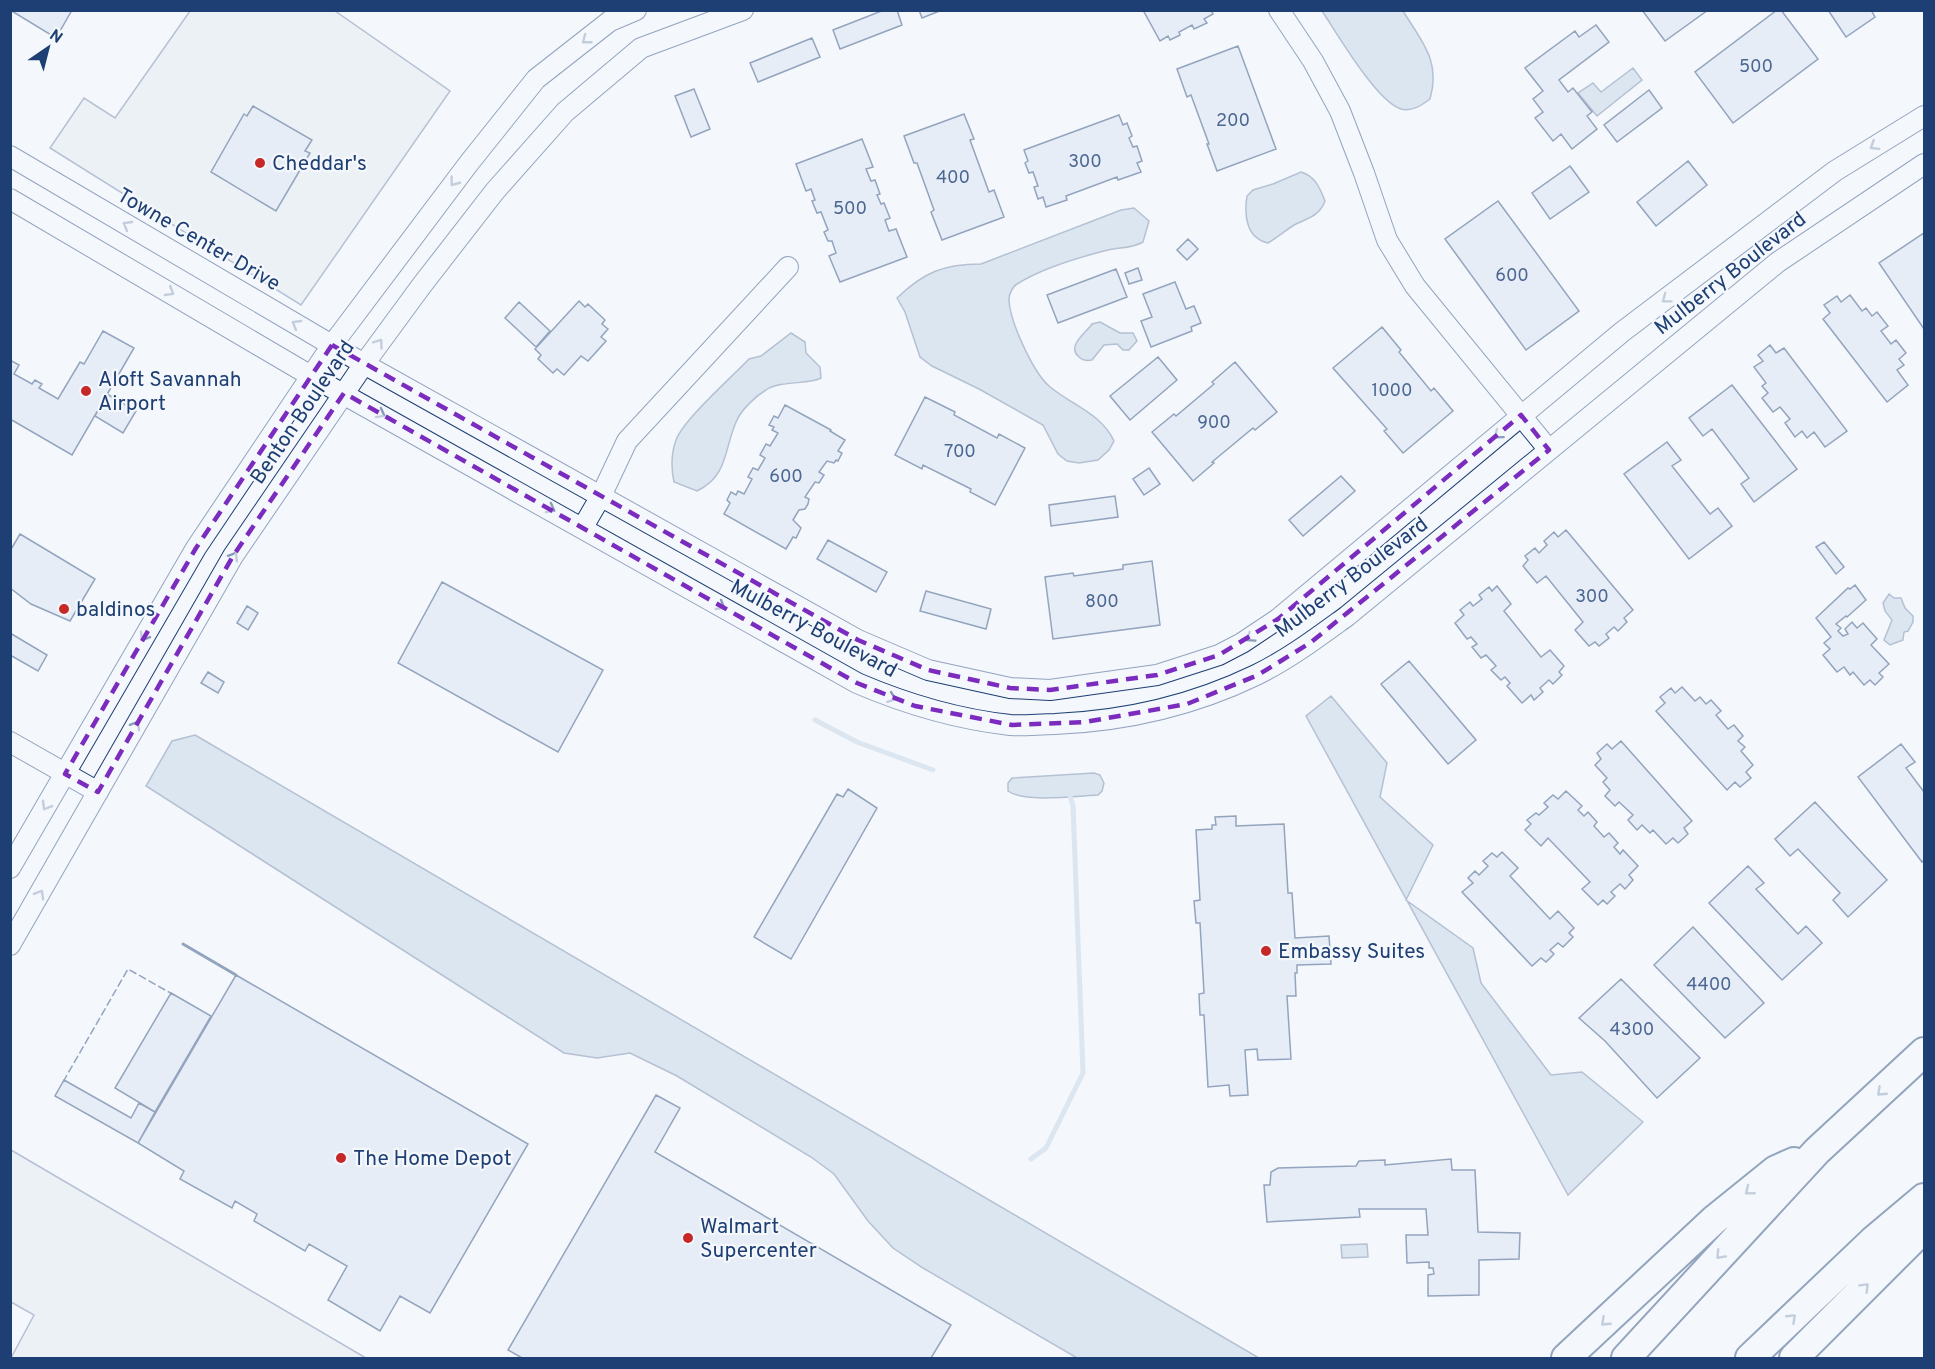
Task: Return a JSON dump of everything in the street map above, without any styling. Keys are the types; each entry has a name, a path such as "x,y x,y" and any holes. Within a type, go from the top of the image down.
{"highway":[{"path":"1626,1359 1817,1151 1924,1053"},
{"path":"1566,1359 1714,1220 1776,1170 1817,1151"},
{"path":"1750,1359 1875,1240 1924,1198"},
{"path":"1794,1359 1924,1227"}],"street":[{"name":"Benton Boulevard","path":"10,868 196,548 332,345 469,163 536,79 610,21 636,10"},
{"name":"Benton Boulevard","path":"10,945 234,556 364,364 495,191 565,112 641,48 743,10"},
{"path":"1279,10 1313,61 1341,111 1386,240 1415,286 1549,450"},
{"name":"Mulberry Boulevard","path":"364,364 868,645 928,670 1010,688 1050,690 1157,675 1219,655 1278,619 1622,332 1835,171 1924,116"},
{"name":"Towne Center Drive","path":"10,156 364,364"},
{"name":"Mulberry Boulevard","path":"311,376 848,678 886,696 915,706 984,722 1012,725 1085,722 1187,704 1258,675 1310,644 1778,262 1924,164"},
{"path":"10,199 311,376"},
{"path":"583,527 601,496 627,441 788,267"},
{"path":"10,742 98,792"}],"highlighted area":[{"path":"332,345 858,640 928,670 1010,688 1050,690 1157,675 1219,655 1278,619 1521,415 1549,450 1310,643 1258,675 1187,704 1085,722 1012,725 915,706 857,683 344,393 233,556 98,792 65,774 196,548"}],"shaded area":[{"path":"190,11 335,11 450,91 301,305 50,148 84,98 115,118"},
{"path":"11,1150 366,1358 11,1358 34,1315 11,1302"}],"water":[{"path":"1322,11 1403,11 1428,52 1433,74 1430,99 1409,110 1401,109 1391,103 1369,80"},
{"path":"1633,68 1642,80 1597,116 1578,93 1593,83 1601,92"},
{"path":"1301,172 1310,176 1316,183 1325,201 1323,206 1314,216 1293,226 1268,243 1261,240 1255,236 1248,225 1247,196 1253,190"},
{"path":"1134,208 1149,221 1143,242 1049,268 1017,284 1010,295 1010,308 1017,332 1029,358 1043,379 1058,393 1094,416 1114,441 1109,450 1098,460 1079,463 1067,461 1058,454 1043,425 932,366 920,357 905,312 897,298 916,282 935,271 968,264 981,264 1121,210"},
{"path":"1100,322 1120,333 1133,333 1137,341 1129,350 1123,350 1117,344 1104,345 1092,360 1082,359 1076,353 1076,344 1092,324"},
{"path":"791,333 805,342 806,353 820,367 821,378 779,385 762,393 739,416 724,460 715,477 697,491 674,482 672,461 674,445 688,421 749,359 761,356"},
{"path":"1889,594 1894,598 1901,598 1905,608 1913,616 1913,622 1908,631 1904,632 1903,640 1890,645 1884,640 1892,620 1885,611 1883,603"},
{"path":"1331,696 1387,763 1380,797 1433,845 1406,899 1306,716"},
{"path":"195,735 1259,1358 1077,1358 923,1268 893,1248 868,1221 834,1174 811,1157 677,1076 630,1053 597,1058 564,1053 146,786 172,741"},
{"path":"1094,773 1100,775 1104,783 1098,795 1038,798 1016,795 1008,791 1008,783 1012,778"},
{"path":"1407,901 1473,948 1481,983 1551,1075 1582,1072 1643,1122 1568,1195"},
{"path":"1367,1244 1368,1257 1342,1258 1341,1245"}],"building":[{"path":"10,10 72,10 56,38"},
{"path":"884,10 897,10 902,25 840,49 833,30"},
{"path":"919,10 942,10 922,18"},
{"path":"1143,10 1211,10 1213,14 1204,19 1207,23 1194,29 1192,25 1170,40 1168,36 1160,41"},
{"path":"1642,10 1708,10 1665,41"},
{"path":"1777,10 1781,10 1818,59 1733,123 1695,72"},
{"path":"1828,10 1871,10 1875,17 1846,37"},
{"path":"1596,25 1609,42 1559,80 1568,92 1573,88 1592,112 1587,116 1597,129 1572,149 1561,134 1553,141 1535,118 1543,112 1533,99 1543,91 1525,68 1575,31 1579,37"},
{"path":"812,38 820,57 758,82 750,63"},
{"path":"1238,46 1276,149 1217,171 1191,95 1187,97 1177,69"},
{"path":"694,89 710,129 691,137 675,96"},
{"path":"1649,90 1662,108 1617,142 1604,125"},
{"name":"Cheddar's","path":"253,106 312,140 305,151 310,153 276,211 211,172 244,114 247,116"},
{"path":"964,114 974,139 970,140 989,192 994,190 1004,217 942,240 931,212 934,210 917,163 914,163 904,136"},
{"path":"1119,115 1123,125 1127,123 1133,147 1137,146 1142,161 1137,163 1141,172 1118,180 1117,177 1066,196 1067,200 1046,207 1043,197 1038,199 1034,187 1038,186 1033,172 1029,173 1025,163 1028,161 1024,150"},
{"path":"862,139 873,167 866,169 871,181 875,180 880,194 877,195 881,204 884,203 890,218 885,220 889,231 896,229 907,257 840,282 829,256 836,253 832,241 828,241 824,232 828,230 821,212 817,213 812,201 815,200 811,189 806,191 796,164"},
{"path":"1688,161 1707,185 1656,226 1637,202"},
{"path":"1570,166 1589,192 1550,219 1532,193"},
{"path":"1498,201 1579,311 1526,350 1445,239"},
{"path":"1924,233 1924,329 1879,263"},
{"path":"1188,239 1198,249 1187,260 1177,250"},
{"path":"1138,268 1142,280 1129,284 1125,273"},
{"path":"1116,269 1127,297 1058,323 1047,295"},
{"path":"1175,282 1186,309 1194,306 1201,323 1191,327 1192,331 1151,347 1141,321 1152,317 1143,294"},
{"path":"1850,295 1862,311 1866,308 1872,316 1877,312 1888,326 1881,331 1891,344 1896,340 1906,353 1899,359 1904,365 1897,370 1908,385 1887,402 1823,319 1830,313 1824,305 1837,296 1841,302"},
{"path":"579,301 585,307 588,304 605,320 602,324 608,329 601,337 606,341 588,361 581,356 564,375 557,369 553,373 538,359 541,355 535,349"},
{"path":"519,302 550,331 536,347 505,318"},
{"path":"1382,327 1431,391 1434,388 1453,411 1403,453 1384,431 1387,429 1333,368"},
{"name":"Aloft Savannah Airport","path":"103,331 134,348 72,455 10,419 10,360 19,365 14,374 32,384 35,380 42,384 39,388 58,399 80,362 84,364"},
{"path":"1770,345 1776,353 1784,348 1847,431 1825,447 1814,432 1807,438 1802,431 1795,437 1785,423 1790,419 1780,407 1773,412 1762,398 1768,393 1762,386 1766,383 1754,367 1763,361 1758,355"},
{"path":"1158,357 1177,380 1130,420 1110,396"},
{"path":"1235,362 1277,412 1255,430 1253,428 1193,481 1152,432 1174,414 1176,416 1214,384 1212,382"},
{"path":"1732,385 1797,469 1754,502 1741,484 1749,478 1712,429 1703,436 1689,418"},
{"path":"107,394 136,411 123,433 95,416"},
{"path":"925,397 955,412 954,415 997,438 999,434 1025,448 995,505 970,492 971,489 923,465 922,469 895,455"},
{"path":"785,405 845,440 838,451 842,453 838,461 834,463 827,461 819,472 824,475 819,483 815,482 805,497 809,499 808,504 805,509 799,510 793,520 801,528 786,549 724,514 730,503 727,500 731,492 736,495 738,491 744,494 752,479 748,477 753,468 758,470 765,458 760,455 766,444 770,446 778,433 772,430 774,427 769,425 774,416 778,418"},
{"path":"1667,442 1681,460 1672,466 1710,514 1718,508 1732,526 1689,559 1624,474"},
{"path":"1149,468 1160,484 1144,495 1133,479"},
{"path":"1341,476 1355,491 1303,536 1289,520"},
{"path":"1115,496 1118,517 1051,526 1049,505"},
{"path":"1566,530 1633,610 1624,618 1627,622 1618,631 1614,627 1606,634 1609,638 1599,646 1595,642 1589,646 1575,630 1583,622 1546,576 1537,583 1523,566 1528,560 1525,556 1535,548 1539,553 1547,545 1544,541 1554,532 1558,537"},
{"path":"20,534 95,579 70,621 31,604 10,588 10,551"},
{"path":"828,540 887,572 876,592 817,559"},
{"path":"1824,542 1844,567 1836,574 1816,547"},
{"path":"1152,561 1160,625 1053,639 1045,577 1073,573 1074,576 1123,569 1123,565"},
{"path":"442,582 603,670 558,752 398,663"},
{"path":"1855,585 1866,600 1836,624 1841,628 1838,631 1843,636 1848,634 1845,629 1852,622 1857,628 1863,623 1877,639 1871,645 1889,664 1879,673 1883,677 1875,685 1870,680 1864,685 1853,672 1850,675 1844,667 1837,672 1823,655 1830,649 1824,643 1831,637 1816,618 1848,588"},
{"path":"1497,586 1511,604 1504,611 1541,657 1550,650 1564,666 1559,672 1562,675 1553,684 1549,680 1540,688 1543,692 1534,700 1531,695 1522,703 1507,686 1510,683 1505,677 1501,680 1491,670 1496,666 1486,655 1481,658 1472,647 1477,644 1471,637 1467,639 1455,623 1464,615 1460,610 1470,602 1473,606 1482,599 1479,595 1489,587 1492,591"},
{"path":"926,591 991,609 986,629 920,611"},
{"path":"247,606 258,613 248,630 237,623"},
{"path":"10,633 47,655 38,671 10,655"},
{"path":"1409,661 1476,740 1448,764 1381,684"},
{"path":"208,672 224,682 218,693 201,683"},
{"path":"1682,687 1695,701 1700,697 1706,704 1711,700 1721,711 1716,715 1728,729 1734,725 1743,736 1738,741 1745,747 1741,751 1753,765 1746,772 1751,778 1740,787 1735,782 1727,790 1656,711 1665,703 1660,697 1671,688 1675,693"},
{"path":"1621,741 1692,821 1684,828 1688,834 1678,843 1673,838 1666,844 1653,830 1650,833 1642,825 1637,830 1628,820 1633,815 1619,802 1615,806 1605,796 1610,790 1603,782 1607,778 1595,765 1601,759 1597,753 1607,744 1612,749"},
{"path":"1901,744 1915,762 1906,768 1924,792 1924,860 1922,862 1858,777"},
{"path":"848,789 877,808 791,959 754,937 837,794 843,797"},
{"path":"1566,791 1582,806 1578,810 1584,816 1588,812 1597,822 1594,826 1604,837 1609,833 1618,843 1614,847 1620,854 1623,850 1638,866 1629,875 1633,880 1625,889 1620,884 1611,892 1615,896 1607,904 1603,900 1598,905 1582,889 1590,882 1548,838 1541,846 1525,830 1531,824 1527,820 1536,813 1539,815 1548,807 1544,803 1553,795 1558,799"},
{"path":"1815,802 1887,880 1848,917 1833,900 1840,893 1798,849 1790,856 1775,839"},
{"name":"Embassy Suites","path":"1236,816 1236,826 1284,824 1288,893 1292,893 1295,938 1329,936 1331,964 1297,965 1296,996 1287,996 1291,1059 1258,1060 1257,1049 1245,1050 1248,1095 1230,1096 1229,1085 1208,1087 1204,1015 1200,1015 1199,994 1204,993 1200,923 1196,923 1194,901 1200,900 1196,830 1212,829 1212,825 1216,825 1215,817"},
{"path":"1502,852 1518,868 1510,876 1550,919 1558,911 1574,928 1569,933 1573,937 1563,947 1558,943 1550,950 1554,954 1546,962 1541,958 1532,966 1462,892 1473,883 1468,878 1475,871 1479,875 1488,866 1483,861 1492,853 1497,857"},
{"path":"1748,866 1764,883 1756,889 1798,934 1806,926 1822,943 1782,980 1709,903"},
{"path":"1693,927 1764,1003 1725,1038 1654,965"},
{"name":"The Home Depot","path":"236,975 528,1144 430,1313 400,1296 380,1331 328,1300 347,1266 309,1244 305,1251 254,1221 257,1214 235,1201 232,1208 180,1179 184,1171 138,1143"},
{"path":"1621,979 1700,1058 1657,1098 1605,1041 1579,1018"},
{"path":"171,993 211,1016 155,1112 115,1088"},
{"path":"64,1080 131,1118 139,1103 155,1112 138,1143 55,1096"},
{"name":"Walmart Supercenter","path":"656,1095 680,1108 655,1152 951,1325 931,1358 522,1358 508,1350"},
{"path":"1451,1159 1452,1170 1475,1170 1478,1232 1520,1233 1519,1259 1479,1260 1479,1295 1428,1296 1428,1275 1434,1274 1433,1268 1429,1268 1429,1262 1407,1263 1406,1235 1428,1235 1426,1209 1359,1209 1360,1217 1267,1222 1264,1185 1270,1185 1271,1172 1278,1168 1356,1166 1359,1161 1385,1160 1385,1165"}],"waterway":[{"path":"815,720 857,742 933,770"},
{"path":"1031,1159 1046,1148 1083,1073 1073,806 1070,796"}],"fence":[{"path":"63,1082 128,969 174,995"}],"wall":[{"path":"183,944 236,975"}],"place":[{"name":"Cheddar's","path":"260,163"},
{"name":"Aloft Savannah Airport","path":"86,391"},
{"name":"baldinos","path":"64,609"},
{"name":"Embassy Suites","path":"1266,951"},
{"name":"The Home Depot","path":"341,1158"},
{"name":"Walmart Supercenter","path":"688,1238"}]}
